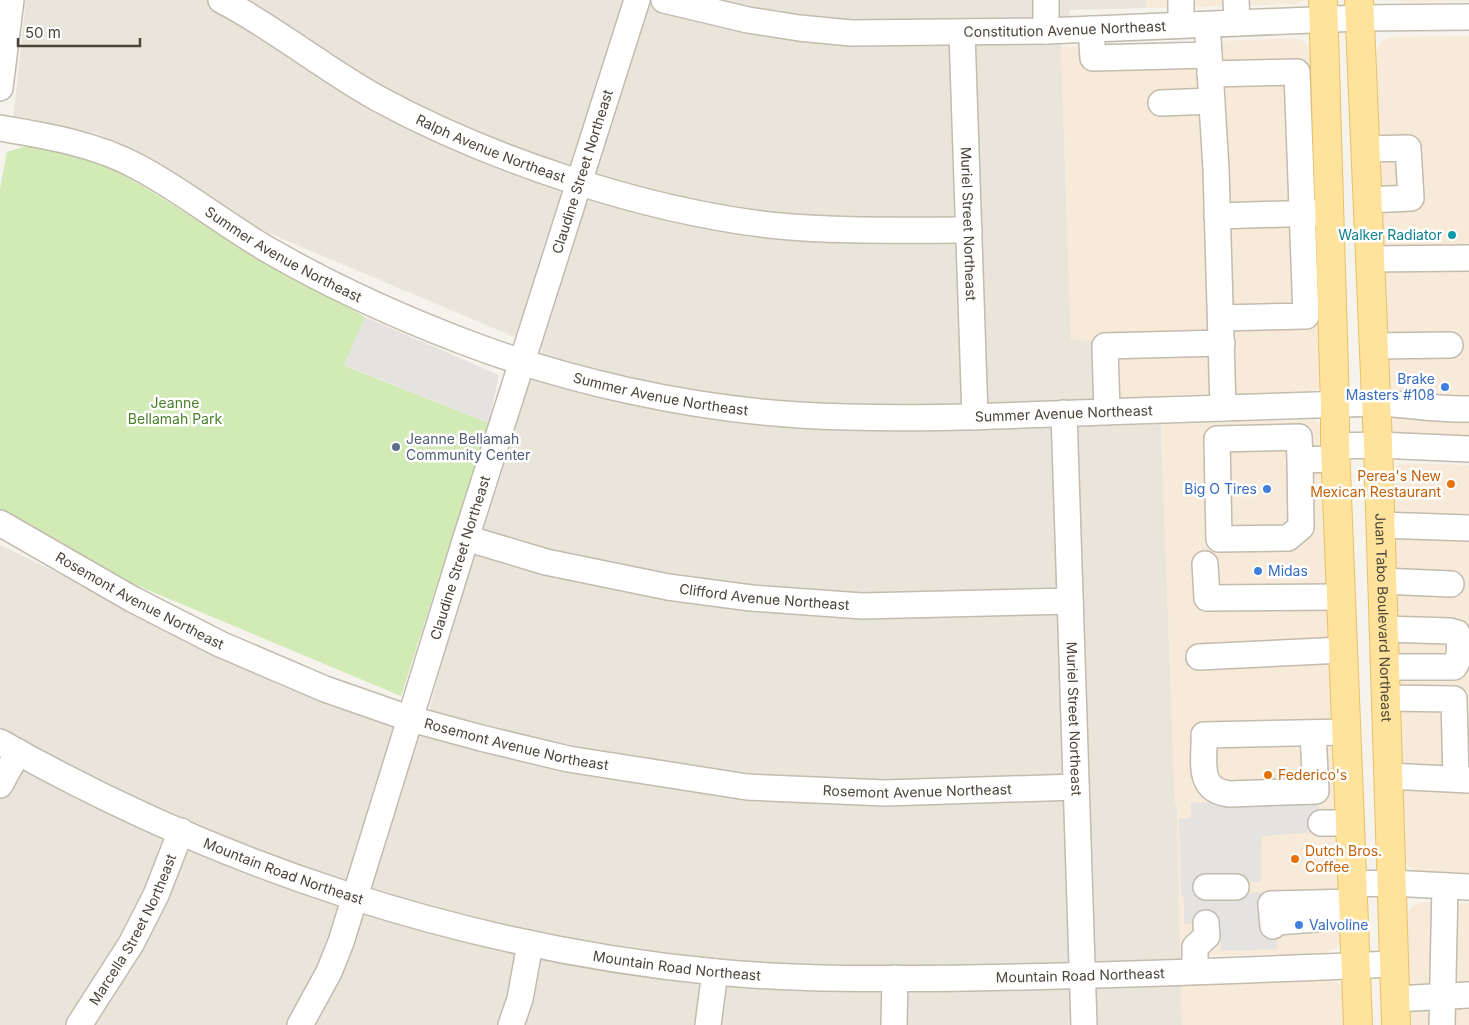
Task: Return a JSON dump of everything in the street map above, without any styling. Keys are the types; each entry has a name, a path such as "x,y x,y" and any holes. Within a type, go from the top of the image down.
{"main road":[{"name":"Juan Tabo Boulevard Northeast","path":"1356,6 1365,149 1378,445 1396,1012"},
{"path":"1323,10 1330,212 1335,453 1358,1025"}],"street":[{"path":"0,88 11,0"},
{"name":"Ralph Avenue Northeast","path":"221,0 377,98 460,138 531,166 581,182 665,206 768,225 839,231 969,230"},
{"name":"Claudine Street Northeast","path":"300,1025 329,972 341,942 466,538 524,362 637,0"},
{"name":"Constitution Avenue Northeast","path":"664,0 748,20 799,28 851,32 1046,31 1207,24 1236,11 1323,10 1356,6 1435,9 1469,17"},
{"path":"1046,0 1046,31"},
{"path":"1180,0 1181,25"},
{"path":"1207,24 1217,216 1223,408"},
{"path":"1091,29 1093,58 1296,72 1306,316 1221,318"},
{"name":"Muriel Street Northeast","path":"962,32 975,417"},
{"path":"1161,102 1212,101"},
{"name":"Summer Avenue Northeast","path":"0,128 50,137 91,148 138,166 272,252 380,308 463,342 524,362 626,389 740,409 849,417 975,417 1376,403 1403,404 1440,410 1469,408"},
{"path":"1365,149 1408,148 1411,198 1367,200"},
{"path":"1217,216 1330,212"},
{"path":"1370,259 1469,258"},
{"path":"1107,412 1105,346 1222,343"},
{"path":"1374,346 1450,345"},
{"name":"Muriel Street Northeast","path":"1064,413 1084,1025"},
{"path":"1299,437 1300,460 1301,527 1288,538 1219,539 1217,439 1299,437"},
{"path":"1300,460 1378,445 1469,449"},
{"name":"Rosemont Avenue Northeast","path":"0,523 132,599 220,644 325,689 411,718 568,759 747,787 884,793 1076,787"},
{"path":"1380,525 1469,528"},
{"name":"Clifford Avenue Northeast","path":"466,538 546,562 668,587 751,598 862,606 1070,601"},
{"path":"1205,564 1206,598 1341,597"},
{"path":"1382,581 1451,584"},
{"path":"1383,629 1450,631 1457,633 1459,638 1458,658 1454,667 1384,667"},
{"path":"1199,657 1343,650"},
{"path":"1386,698 1454,700 1462,780 1388,776"},
{"path":"1313,733 1316,791 1229,794 1216,792 1208,786 1205,774 1204,735 1347,732"},
{"path":"0,785 9,747"},
{"name":"Mountain Road Northeast","path":"9,747 103,795 181,831 271,868 354,897 530,944 716,972 795,977 1083,976 1394,964"},
{"path":"1315,764 1348,764"},
{"path":"1321,823 1351,823"},
{"name":"Marcella Street Northeast","path":"79,1025 131,944 156,895 181,831"},
{"path":"1354,901 1272,904 1273,926 1278,922 1323,919 1391,883 1457,886 1442,997 1442,1025"},
{"path":"1206,887 1236,887"},
{"path":"1195,971 1195,947 1206,936 1211,926"},
{"path":"511,1025 520,999 530,944"},
{"path":"708,1025 716,972"},
{"path":"894,1025 895,978"},
{"path":"1396,1012 1442,997 1469,995"}],"shaded area":[{"path":"26,0 1146,0 1146,8 1070,10 1061,47 1071,340 1093,340 1160,400 1175,804 1177,805 1182,1025 0,1025 0,545 290,685 423,734 458,601 528,387 543,349 252,226 163,168 96,133 13,119"},
{"path":"1146,0 1304,0 1297,4 1146,8"},
{"path":"1387,0 1469,0 1469,1 1406,2"},
{"path":"1469,36 1469,437 1396,435 1390,428 1376,55 1378,46 1384,40 1392,37"},
{"path":"1295,38 1305,42 1313,52 1325,378 1318,389 1311,392 1173,395 1160,400 1094,401 1093,341 1071,340 1061,47"},
{"path":"365,317 499,375 489,423 344,365"},
{"path":"1315,420 1327,432 1342,942 1336,948 1325,953 1199,956 1181,961 1177,805 1175,805 1161,422 1175,424"},
{"path":"1405,463 1469,465 1469,876 1429,875 1415,871 1408,865 1404,856 1391,471 1396,466"},
{"path":"1318,799 1319,811 1330,831 1262,836 1261,882 1242,882 1242,893 1278,892 1277,949 1221,951 1220,937 1199,923 1184,924 1184,897 1181,896 1179,819 1191,818 1191,803"},
{"path":"1421,902 1469,903 1469,1025 1410,1025 1406,920 1410,908"},
{"path":"1330,980 1339,984 1344,991 1345,1025 1182,1025 1181,983 1196,985"}],"green space":[{"name":"Jeanne Bellamah Park","path":"26,146 94,158 146,188 254,256 365,317 345,366 489,423 401,696 105,572 0,511 0,189 7,152"}],"place":[{"name":"Walker Radiator","path":"1452,235"},
{"name":"Brake Masters #108","path":"1445,387"},
{"name":"Jeanne Bellamah Community Center","path":"396,447"},
{"name":"Perea's New Mexican Restaurant","path":"1451,484"},
{"name":"Big O Tires","path":"1267,489"},
{"name":"Midas","path":"1258,571"},
{"name":"Federico's","path":"1268,775"},
{"name":"Dutch Bros. Coffee","path":"1295,859"},
{"name":"Valvoline","path":"1299,925"}]}
